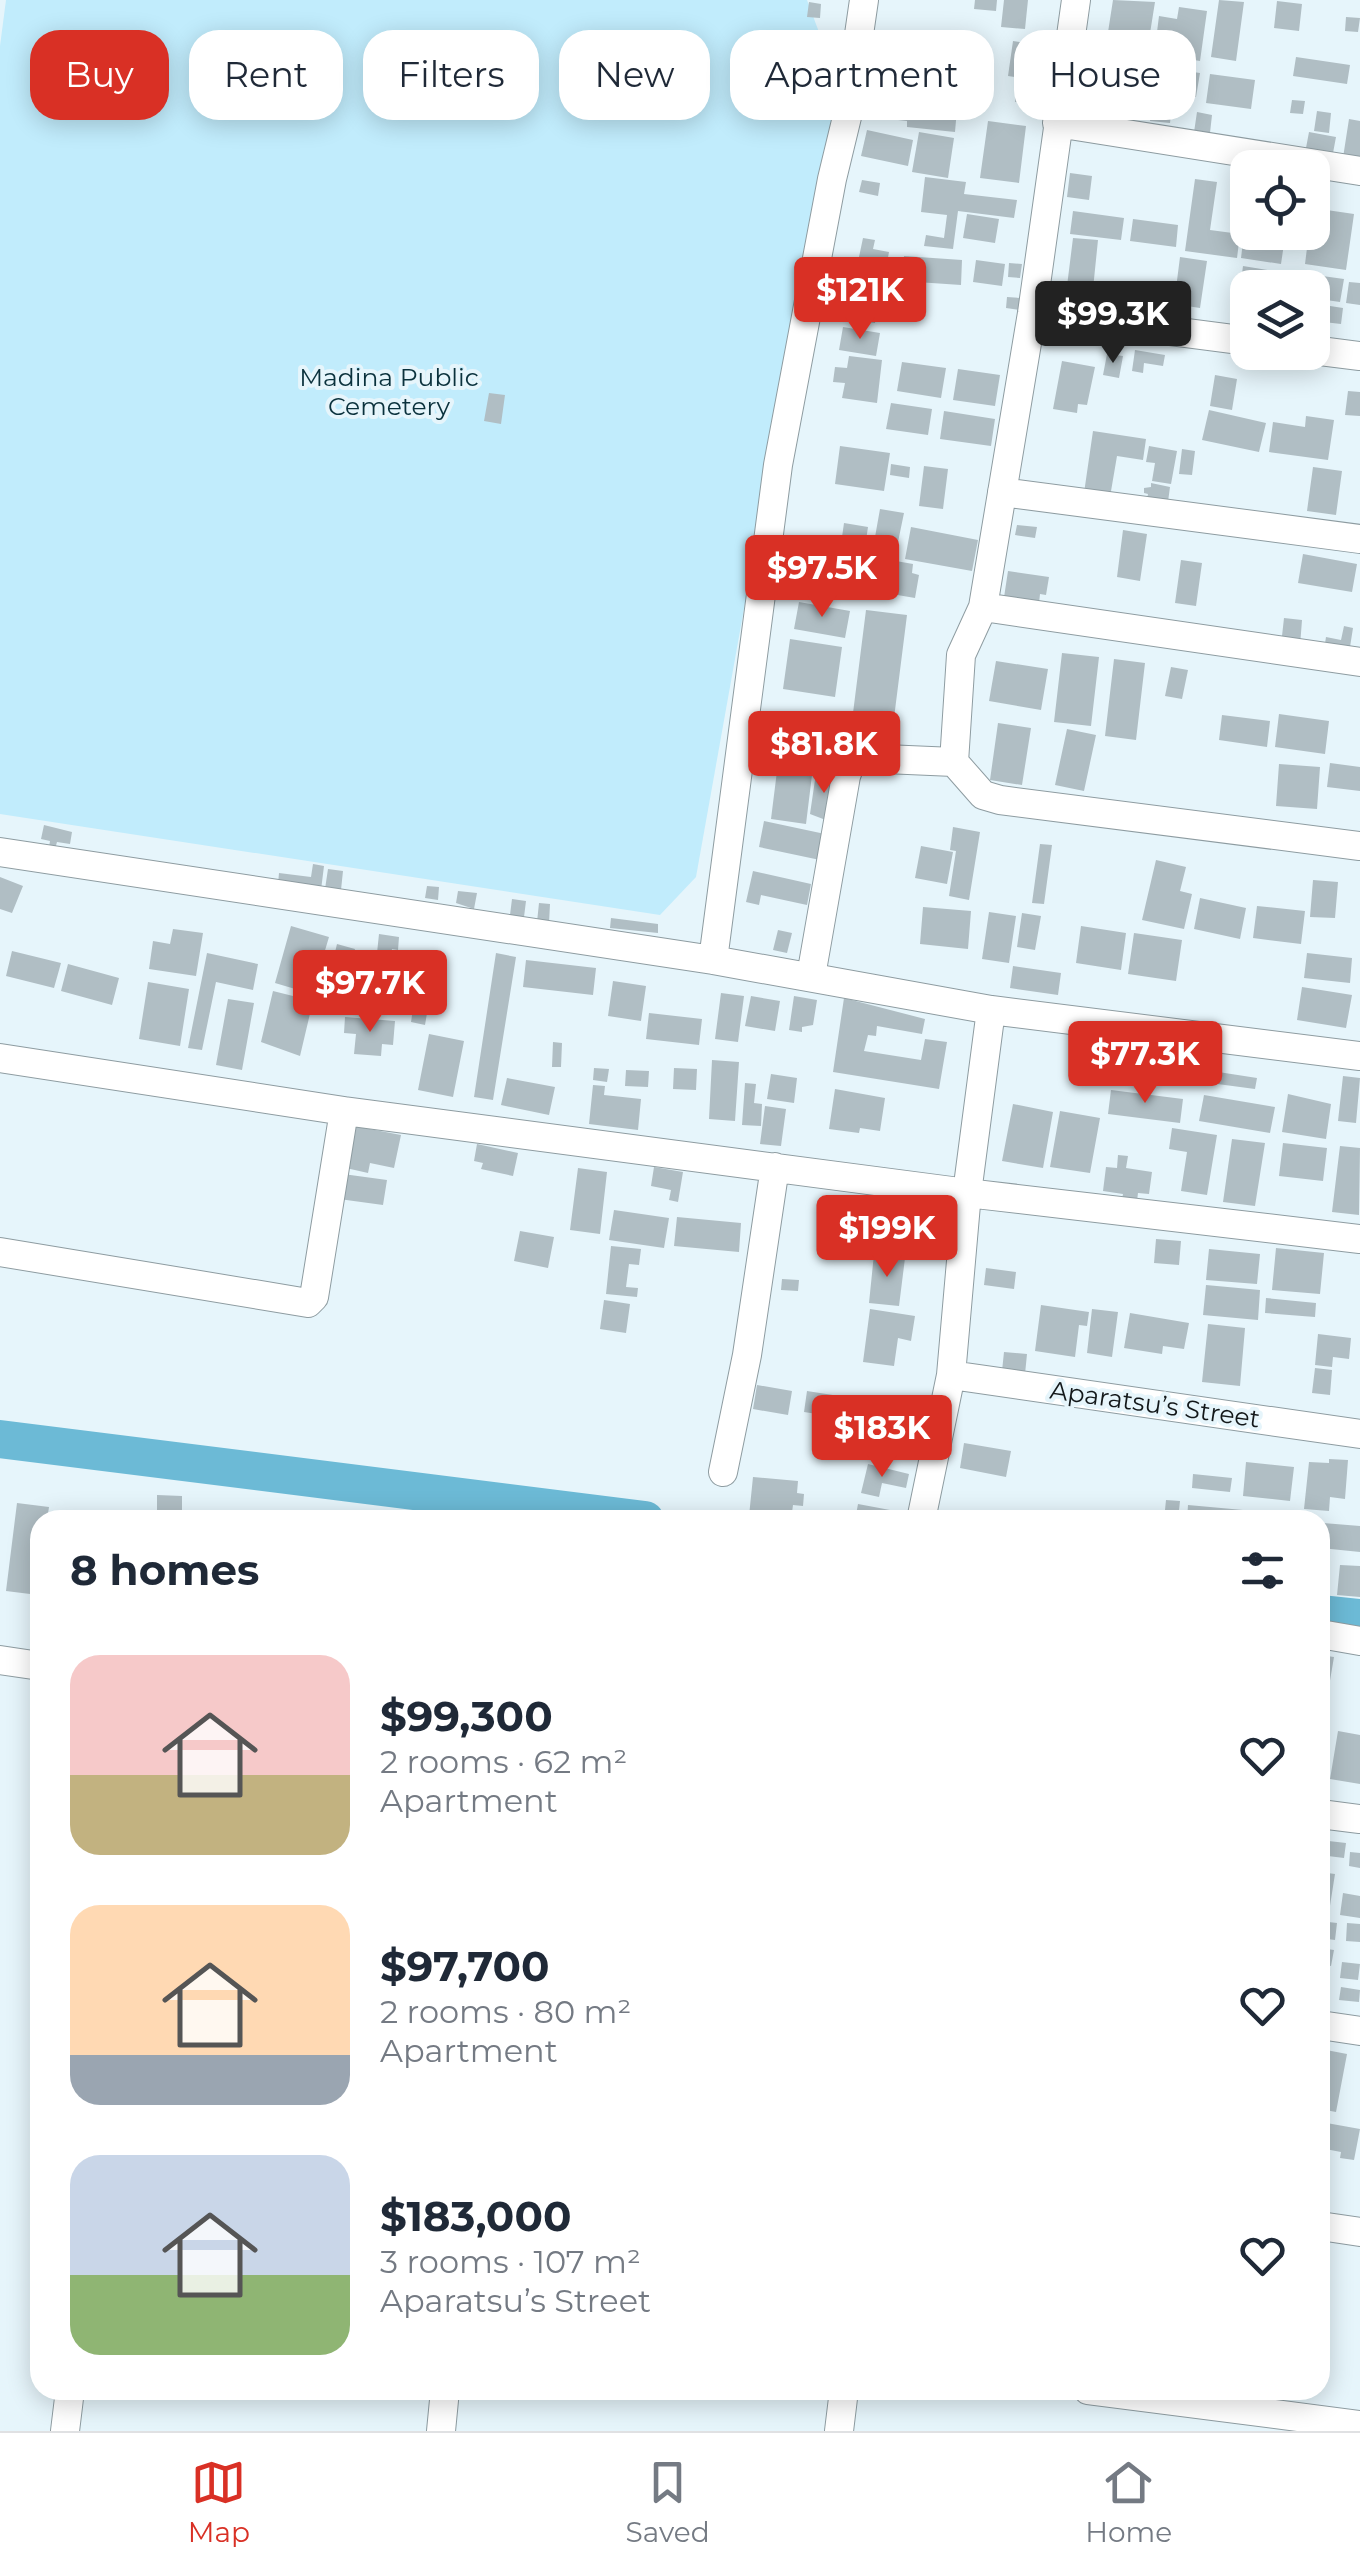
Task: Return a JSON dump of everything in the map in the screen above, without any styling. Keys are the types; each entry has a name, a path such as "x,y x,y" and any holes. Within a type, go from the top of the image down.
{"street":[{"path":"713,960 778,465 847,117 864,0"},
{"path":"1076,0 1032,313 983,607 961,655 954,762 983,796 1000,800 1360,846"},
{"path":"1056,123 1360,171"},
{"path":"1032,313 1230,339"},
{"path":"1330,352 1360,356"},
{"path":"1002,492 1360,539"},
{"path":"983,607 1360,662"},
{"path":"811,976 850,764 862,758 954,762"},
{"path":"0,852 713,960 991,1010 1360,1056"},
{"path":"923,1510 951,1375 967,1193 991,1010"},
{"path":"0,1058 344,1111 967,1193 1360,1239"},
{"path":"0,1252 308,1303 314,1297 344,1111"},
{"path":"723,1472 747,1354 774,1166"},
{"name":"Aparatsu’s Street","path":"951,1375 1360,1434"},
{"path":"1330,1636 1360,1641"},
{"path":"0,1660 30,1664"},
{"path":"1330,1815 1360,1819"},
{"path":"1330,2026 1360,2031"},
{"path":"1330,2228 1360,2232"},
{"path":"65,2431 69,2400"},
{"path":"441,2431 444,2400"},
{"path":"839,2431 843,2400"},
{"path":"1166,2400 1360,2425"}],"green space":[{"name":"Madina Public Cemetery","path":"6,0 807,0 818,30 730,30 730,120 831,120 696,877 660,915 0,814 0,46"}],"building":[{"path":"975,0 997,0 996,11 974,9"},
{"path":"1004,0 1028,0 1025,29 1001,27"},
{"path":"1113,0 1155,2 1151,30 1108,30"},
{"path":"1219,0 1244,2 1236,61 1211,57"},
{"path":"1277,1 1302,4 1299,31 1274,28"},
{"path":"809,2 821,4 820,18 807,17"},
{"path":"1179,7 1207,11 1200,61 1196,60 1196,30 1157,30 1159,16 1177,19"},
{"path":"1346,17 1360,18 1358,32 1345,31"},
{"path":"1013,41 1014,41 1014,77 1008,76"},
{"path":"1296,57 1350,65 1347,84 1293,76"},
{"path":"1210,74 1255,80 1251,109 1206,103"},
{"path":"1292,100 1305,101 1303,114 1290,113"},
{"path":"1317,111 1331,113 1329,133 1314,131"},
{"path":"1197,112 1212,115 1209,142 1193,139"},
{"path":"1349,119 1360,121 1360,167 1342,164"},
{"path":"898,120 956,120 955,132 907,127 907,121"},
{"path":"988,121 1026,126 1019,183 980,178"},
{"path":"867,130 913,140 908,166 861,156"},
{"path":"919,132 954,138 948,178 912,172"},
{"path":"1309,132 1336,137 1333,153 1306,148"},
{"path":"1070,173 1092,176 1089,200 1067,197"},
{"path":"925,177 966,182 964,194 1017,200 1014,218 958,211 953,249 924,246 926,235 944,238 947,215 921,212"},
{"path":"1195,179 1217,182 1210,230 1230,233 1230,250 1238,250 1237,258 1185,251"},
{"path":"862,180 880,183 878,196 859,192"},
{"path":"1330,210 1354,214 1346,270 1305,264 1307,250 1330,250"},
{"path":"1073,211 1124,218 1121,240 1070,234"},
{"path":"967,214 999,219 995,243 963,238"},
{"path":"1133,219 1178,225 1176,247 1130,241"},
{"path":"863,238 875,240 873,249 889,252 887,263 875,261 871,279 855,276"},
{"path":"1073,238 1098,240 1093,289 1067,286"},
{"path":"1242,250 1283,250 1281,264 1241,258"},
{"path":"904,256 962,260 961,285 902,281"},
{"path":"1180,257 1207,261 1200,308 1174,304"},
{"path":"976,260 1005,264 1002,286 973,282"},
{"path":"1009,263 1022,264 1020,278 1008,277"},
{"path":"1330,277 1344,279 1340,302 1330,301"},
{"path":"1349,282 1360,283 1360,305 1346,303"},
{"path":"849,293 878,297 875,323 846,319"},
{"path":"1007,297 1021,298 1020,310 1006,308"},
{"path":"1330,306 1343,308 1341,324 1330,323"},
{"path":"843,327 880,333 876,356 839,350"},
{"path":"1135,350 1165,355 1163,366 1144,363 1143,373 1132,371"},
{"path":"1107,354 1123,356 1119,378 1103,375"},
{"path":"849,356 882,360 877,403 842,398 845,383 833,382 835,367 847,368"},
{"path":"1062,361 1095,367 1087,405 1078,404 1077,413 1053,409"},
{"path":"902,362 946,368 941,398 897,391"},
{"path":"958,369 1000,375 995,406 953,400"},
{"path":"1215,375 1237,379 1232,410 1210,406"},
{"path":"1348,391 1360,392 1360,416 1345,415"},
{"path":"489,393 505,395 501,424 484,421"},
{"path":"891,403 932,409 928,435 886,429"},
{"path":"1209,410 1266,423 1259,452 1202,440"},
{"path":"944,411 995,419 991,446 940,439"},
{"path":"1306,416 1334,420 1328,460 1269,452 1273,422 1305,427"},
{"path":"1093,431 1146,439 1143,460 1117,456 1110,497 1084,493"},
{"path":"840,446 890,453 884,491 835,484"},
{"path":"1149,446 1177,451 1171,484 1152,481 1155,463 1146,462"},
{"path":"1182,449 1195,451 1192,475 1179,474"},
{"path":"891,464 910,467 909,478 890,475"},
{"path":"924,466 948,469 943,509 919,506"},
{"path":"1313,467 1342,471 1336,515 1307,511"},
{"path":"1151,483 1170,487 1167,509 1145,507 1148,494 1144,488 1151,487"},
{"path":"880,509 904,513 898,542 875,537"},
{"path":"844,523 868,527 859,587 819,582 825,535 842,537"},
{"path":"1017,525 1037,527 1035,538 1015,535"},
{"path":"911,527 978,540 972,571 905,559"},
{"path":"1123,530 1147,534 1140,581 1117,577"},
{"path":"1303,554 1357,564 1352,592 1298,583"},
{"path":"879,558 913,564 912,573 919,575 915,598 874,591"},
{"path":"1181,560 1202,563 1196,606 1175,603"},
{"path":"1008,571 1049,577 1046,595 1040,594 1039,603 1003,604"},
{"path":"799,602 850,611 845,638 794,629"},
{"path":"866,610 907,615 894,718 853,713"},
{"path":"1284,618 1302,620 1300,646 1281,645"},
{"path":"1344,626 1353,628 1350,647 1324,650 1326,637 1341,640"},
{"path":"790,639 842,647 835,697 783,689"},
{"path":"1062,653 1099,657 1091,726 1054,722"},
{"path":"1114,659 1145,663 1136,740 1105,736"},
{"path":"996,661 1048,669 1041,710 989,701"},
{"path":"1171,667 1188,670 1182,699 1165,696"},
{"path":"1279,714 1329,721 1325,754 1275,747"},
{"path":"1222,715 1270,721 1267,747 1219,740"},
{"path":"785,721 839,730 832,768 779,760"},
{"path":"998,723 1031,728 1022,785 990,780"},
{"path":"1067,729 1096,735 1084,791 1055,785"},
{"path":"1330,763 1360,767 1360,791 1327,787"},
{"path":"1279,764 1320,767 1317,809 1276,806"},
{"path":"777,771 812,775 806,824 771,819"},
{"path":"816,773 839,777 831,822 810,814"},
{"path":"764,821 825,834 820,860 759,847"},
{"path":"44,825 72,832 70,844 57,842 55,849 49,847 50,841 41,839"},
{"path":"953,827 980,832 969,900 949,896 956,851 950,850"},
{"path":"1040,844 1052,845 1044,904 1032,903"},
{"path":"921,846 953,852 947,884 915,878"},
{"path":"1156,860 1186,867 1180,891 1192,894 1184,929 1142,920"},
{"path":"313,864 324,866 321,890 278,884 279,873 311,877"},
{"path":"328,869 343,871 341,890 325,889"},
{"path":"753,871 811,884 807,905 761,895 759,905 746,902"},
{"path":"0,877 23,886 12,913 0,909"},
{"path":"1313,880 1338,882 1335,918 1310,917"},
{"path":"427,886 439,887 438,900 425,898"},
{"path":"458,891 477,893 474,909 456,903"},
{"path":"1200,898 1246,908 1240,939 1194,929"},
{"path":"512,899 526,901 524,917 510,915"},
{"path":"539,903 550,904 549,923 537,922"},
{"path":"1257,906 1305,911 1301,944 1253,938"},
{"path":"923,907 971,911 968,949 920,944"},
{"path":"989,912 1016,916 1009,963 982,959"},
{"path":"1022,913 1041,916 1035,950 1017,947"},
{"path":"611,918 658,924 658,933 610,928"},
{"path":"291,926 329,937 312,994 275,983"},
{"path":"1081,926 1126,933 1121,970 1076,963"},
{"path":"173,929 203,933 196,976 149,969 153,941 170,944"},
{"path":"778,930 792,933 787,953 773,950"},
{"path":"1134,933 1182,940 1176,981 1128,974"},
{"path":"379,934 399,937 398,950 392,949 390,965 363,960 364,951 377,953"},
{"path":"337,944 355,949 353,957 360,959 356,975 349,973 347,981 329,977"},
{"path":"12,951 61,963 54,988 6,976"},
{"path":"207,953 258,964 253,990 216,982 202,1050 188,1048"},
{"path":"496,953 516,957 493,1100 474,1097"},
{"path":"1307,953 1352,958 1350,983 1304,978"},
{"path":"526,960 596,968 593,995 523,987"},
{"path":"68,964 119,978 112,1005 61,991"},
{"path":"1013,966 1061,973 1058,995 1010,988"},
{"path":"419,970 434,972 425,1025 411,1022"},
{"path":"367,980 410,986 406,1014 364,1008"},
{"path":"613,981 646,986 641,1021 608,1016"},
{"path":"148,982 189,989 180,1046 139,1039"},
{"path":"1302,987 1352,995 1346,1028 1297,1020"},
{"path":"273,991 313,1001 300,1056 261,1042"},
{"path":"721,993 744,996 738,1042 715,1039"},
{"path":"751,996 780,1001 775,1031 745,1026"},
{"path":"794,996 817,1000 813,1025 802,1027 802,1032 789,1030"},
{"path":"844,998 925,1019 922,1034 877,1026 876,1036 868,1035 864,1051 921,1060 925,1039 947,1042 939,1089 833,1072"},
{"path":"228,999 254,1003 242,1070 216,1065"},
{"path":"649,1013 702,1019 699,1045 646,1039"},
{"path":"345,1017 395,1021 393,1045 382,1044 381,1056 354,1054 356,1034 344,1033"},
{"path":"429,1034 464,1041 453,1097 418,1090"},
{"path":"1083,1041 1103,1043 1100,1065 1080,1062"},
{"path":"553,1042 562,1043 561,1067 552,1067"},
{"path":"712,1060 739,1062 735,1121 709,1119"},
{"path":"594,1068 609,1069 607,1082 593,1080"},
{"path":"674,1068 697,1069 696,1090 673,1089"},
{"path":"626,1070 649,1071 648,1087 625,1086"},
{"path":"1212,1071 1257,1078 1255,1089 1210,1083"},
{"path":"771,1074 797,1078 794,1103 767,1099"},
{"path":"1343,1076 1360,1078 1356,1123 1338,1121"},
{"path":"507,1078 555,1087 549,1115 501,1105"},
{"path":"745,1083 756,1084 754,1103 762,1104 761,1126 742,1125"},
{"path":"593,1085 605,1086 604,1095 641,1099 638,1130 589,1124"},
{"path":"835,1089 885,1098 880,1131 829,1129"},
{"path":"1111,1090 1183,1099 1180,1123 1108,1114"},
{"path":"1288,1094 1331,1104 1326,1139 1282,1132"},
{"path":"1204,1095 1275,1107 1270,1133 1199,1121"},
{"path":"1013,1104 1053,1112 1043,1168 1002,1161"},
{"path":"765,1106 786,1109 781,1146 760,1144"},
{"path":"1060,1111 1100,1118 1090,1173 1050,1167"},
{"path":"354,1126 401,1135 394,1168 370,1163 368,1173 346,1168"},
{"path":"1172,1128 1217,1135 1207,1195 1181,1191 1187,1152 1169,1149"},
{"path":"1232,1139 1265,1143 1255,1206 1223,1202"},
{"path":"1283,1143 1327,1148 1323,1181 1279,1176"},
{"path":"477,1144 518,1153 513,1176 481,1169 483,1163 474,1161"},
{"path":"1340,1146 1360,1148 1359,1215 1332,1212"},
{"path":"1118,1155 1128,1156 1126,1168 1152,1172 1149,1194 1138,1193 1137,1201 1103,1191 1106,1167 1117,1168"},
{"path":"654,1167 683,1172 678,1202 669,1200 671,1190 651,1186"},
{"path":"578,1168 607,1172 600,1234 570,1230"},
{"path":"343,1174 387,1180 383,1205 339,1199"},
{"path":"926,1195 943,1198 934,1257 917,1254"},
{"path":"614,1210 669,1218 664,1248 609,1240"},
{"path":"677,1217 741,1223 739,1252 674,1246"},
{"path":"520,1231 554,1237 548,1268 514,1261"},
{"path":"1156,1239 1181,1241 1179,1265 1154,1263"},
{"path":"611,1246 641,1249 639,1265 629,1264 626,1287 638,1288 637,1297 606,1294"},
{"path":"1276,1248 1324,1253 1320,1294 1272,1290"},
{"path":"1209,1249 1260,1254 1257,1284 1206,1280"},
{"path":"874,1254 905,1258 899,1306 869,1303"},
{"path":"986,1268 1016,1272 1014,1289 984,1285"},
{"path":"782,1279 799,1280 798,1291 781,1290"},
{"path":"1206,1285 1260,1290 1258,1320 1203,1315"},
{"path":"1266,1298 1316,1303 1315,1317 1265,1313"},
{"path":"604,1300 630,1304 626,1333 600,1329"},
{"path":"1041,1305 1089,1312 1087,1326 1079,1325 1075,1357 1035,1351"},
{"path":"870,1309 915,1316 911,1341 898,1338 894,1366 863,1362"},
{"path":"1092,1309 1118,1312 1112,1357 1087,1353"},
{"path":"1130,1313 1189,1323 1184,1349 1163,1346 1162,1354 1124,1348"},
{"path":"1208,1324 1245,1328 1240,1386 1202,1382"},
{"path":"1318,1334 1351,1338 1349,1359 1333,1357 1332,1367 1315,1365"},
{"path":"1004,1352 1027,1354 1025,1374 1002,1371"},
{"path":"1315,1368 1332,1370 1330,1395 1312,1393"},
{"path":"757,1385 792,1391 788,1415 753,1409"},
{"path":"807,1391 852,1398 849,1419 804,1412"},
{"path":"964,1443 1011,1451 1006,1477 960,1468"},
{"path":"1329,1459 1348,1460 1345,1499 1330,1497 1329,1510 1304,1509 1309,1462 1329,1463"},
{"path":"1246,1462 1294,1467 1290,1501 1243,1496"},
{"path":"868,1464 909,1474 906,1488 882,1483 879,1497 861,1493"},
{"path":"1193,1474 1232,1478 1230,1492 1192,1488"},
{"path":"753,1477 798,1481 797,1493 804,1494 803,1506 793,1505 792,1510 750,1510"},
{"path":"157,1495 182,1496 182,1510 157,1510"},
{"path":"1166,1500 1180,1501 1179,1510 1165,1510"},
{"path":"17,1503 49,1507 30,1510 30,1594 6,1591"},
{"path":"858,1504 890,1510 857,1510"},
{"path":"1188,1505 1243,1510 1188,1510"},
{"path":"1330,1524 1360,1526 1360,1552 1330,1549"},
{"path":"1340,1565 1360,1566 1360,1597 1337,1595"},
{"path":"1338,1731 1360,1735 1360,1784 1330,1779"},
{"path":"1330,1841 1346,1843 1344,1858 1330,1856"},
{"path":"1350,1852 1360,1853 1360,1868 1349,1866"},
{"path":"1330,1873 1335,1874 1330,1906"},
{"path":"1343,1893 1360,1896 1360,1918 1340,1915"},
{"path":"1330,1922 1337,1923 1335,1940 1330,1939"},
{"path":"1347,1923 1360,1924 1360,1942 1346,1941"},
{"path":"1342,1962 1360,1964 1358,1980 1340,1978"},
{"path":"1341,1987 1360,1990 1359,2002 1339,2000"},
{"path":"1330,2051 1347,2054 1336,2112 1330,2111"},
{"path":"1330,2124 1360,2129 1354,2160 1340,2158 1341,2152 1330,2150"}],"waterway":[{"path":"0,1439 565,1510"},
{"path":"1330,1615 1360,1618"}]}
